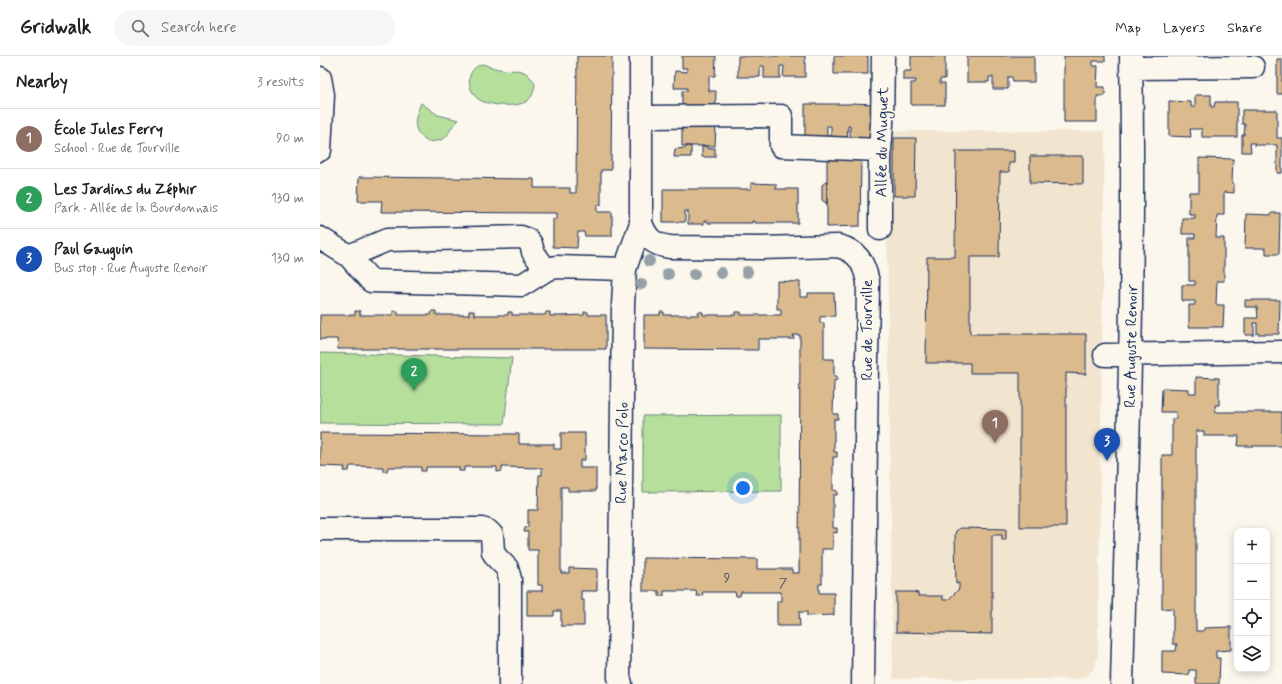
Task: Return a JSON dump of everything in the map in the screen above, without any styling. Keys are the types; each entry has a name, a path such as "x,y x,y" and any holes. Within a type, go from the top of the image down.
{"street":[{"path":"640,56 641,223"},
{"name":"Allée du Muguet","path":"880,229 880,150 883,56"},
{"path":"1131,62 1252,67"},
{"name":"Rue Auguste Renoir","path":"1122,684 1130,355 1133,127 1131,62"},
{"path":"320,78 323,95 320,150"},
{"path":"641,117 781,116 781,146 880,150"},
{"name":"Rue Marco Polo","path":"621,684 619,677 623,305 625,269 641,223"},
{"name":"Rue de Tourville","path":"641,223 649,238 654,243 662,246 760,248 838,246 846,248 854,253 864,265 868,282 862,684"},
{"path":"320,238 350,256 371,282 522,285 546,270 556,267 625,269"},
{"path":"350,256 387,240 521,238 528,240 531,244 533,252 546,270"},
{"path":"1105,355 1282,352"},
{"path":"320,529 482,529 488,531 492,535 493,552 507,568 510,579 510,684"}],"shaded area":[{"path":"887,131 1105,131 1098,656 1094,668 1087,676 1077,679 893,679"}],"green space":[{"path":"483,64 499,69 522,71 526,73 535,84 531,98 517,105 502,105 481,101 473,94 470,78 473,69"},
{"path":"421,103 438,115 459,120 451,128 448,135 442,139 428,142 419,134 416,129 416,119"},
{"path":"320,353 512,358 504,424 320,423"},
{"path":"781,415 781,491 643,492 643,416"}],"building":[{"path":"577,56 612,56 611,170 601,170 601,205 597,205 597,212 612,212 612,236 585,236 584,232 578,232 577,248 553,247 553,219 557,219 557,213 381,212 382,201 358,201 359,177 534,179 534,188 570,188 570,193 576,193"},
{"path":"682,56 716,56 715,76 709,76 709,91 716,91 715,114 682,114 682,91 687,91 687,88 674,88 675,71 687,72 687,68 682,68"},
{"path":"738,56 805,56 805,77 783,77 784,66 780,66 780,78 764,78 764,66 760,66 760,77 738,77"},
{"path":"834,56 868,56 868,74 834,74"},
{"path":"911,56 945,56 945,79 940,79 940,83 945,83 945,105 911,105 911,83 915,83 916,80 903,80 903,71 911,71"},
{"path":"967,56 1034,56 1034,82 1013,82 1012,77 1008,77 1008,89 993,89 993,77 989,77 989,82 967,82"},
{"path":"1064,56 1105,56 1105,61 1093,61 1093,66 1098,66 1097,87 1105,87 1105,96 1097,96 1097,122 1064,122"},
{"path":"1277,59 1282,59 1282,94 1277,94"},
{"path":"1195,95 1211,95 1211,107 1214,107 1215,102 1237,102 1237,137 1202,137 1202,129 1190,129 1191,137 1169,136 1169,101 1191,102 1191,107 1195,107"},
{"path":"805,104 873,104 873,138 850,138 850,126 848,126 847,139 831,139 831,126 827,126 827,138 805,137"},
{"path":"1242,110 1277,110 1277,138 1282,138 1282,173 1277,173 1277,145 1254,145 1255,143 1250,143 1251,152 1242,152 1242,135 1244,135 1245,124 1242,124"},
{"path":"682,123 716,124 715,146 682,146"},
{"path":"894,138 916,138 915,196 894,196"},
{"path":"686,146 691,146 691,157 674,157 675,149 686,148"},
{"path":"702,146 707,146 707,149 715,148 715,157 702,157"},
{"path":"956,151 1014,151 1014,163 1009,163 1009,172 1000,172 999,257 970,257 970,334 1086,334 1086,374 1066,373 1066,527 1020,527 1020,373 970,373 970,363 926,363 927,257 955,257"},
{"path":"1030,156 1083,156 1083,184 1030,183"},
{"path":"1199,158 1233,159 1232,183 1234,184 1234,193 1224,192 1224,215 1217,215 1216,238 1224,238 1224,281 1217,281 1216,305 1224,305 1223,327 1189,327 1189,305 1195,305 1195,301 1182,301 1182,285 1195,285 1195,281 1189,281 1189,238 1195,238 1195,234 1182,234 1182,218 1195,218 1195,214 1189,214 1189,192 1199,192"},
{"path":"827,159 861,159 860,226 827,227"},
{"path":"827,181 827,204 822,200 822,185"},
{"path":"751,183 776,184 776,189 798,189 798,223 755,223 755,221 752,221 752,223 708,223 708,221 704,221 704,224 688,224 688,211 685,211 685,222 663,222 663,189 751,189"},
{"path":"1272,213 1280,213 1279,254 1266,254 1266,248 1245,248 1246,214 1271,215"},
{"path":"777,281 800,282 800,297 808,297 808,293 834,293 835,316 820,317 820,323 824,323 824,359 834,359 834,376 837,376 837,380 834,381 833,414 838,414 838,419 834,419 834,452 837,452 837,457 833,457 833,490 837,491 837,495 833,495 833,528 837,528 837,533 833,532 833,549 822,549 822,584 819,584 819,593 834,593 834,615 807,616 807,612 799,612 800,626 777,626 777,601 781,601 781,592 741,592 740,596 736,596 735,592 703,592 702,596 697,596 696,591 664,591 664,596 659,596 659,591 643,591 643,558 757,559 757,569 792,569 792,573 799,573 800,335 793,335 794,339 758,339 758,350 644,349 644,315 660,315 660,312 664,312 664,315 699,315 698,312 703,312 703,315 736,315 736,312 741,312 741,315 781,315 781,309 777,309"},
{"path":"1245,300 1280,300 1279,334 1257,334 1257,323 1254,323 1254,335 1245,335 1245,318 1258,318 1257,307 1245,307"},
{"path":"355,311 360,311 360,315 393,315 393,311 398,311 398,315 431,315 432,311 436,311 436,315 469,315 469,311 474,311 474,315 508,315 508,312 512,312 512,315 545,315 546,312 550,312 550,316 584,315 584,312 588,312 588,315 606,315 606,349 338,349 337,339 320,339 320,315 355,315"},
{"path":"1196,377 1219,378 1219,405 1215,405 1216,412 1282,412 1282,446 1238,446 1239,436 1204,436 1204,431 1196,431 1196,631 1204,631 1204,628 1231,627 1231,650 1216,651 1216,658 1220,658 1219,684 1196,684 1196,670 1189,670 1189,675 1162,674 1162,651 1176,651 1177,644 1173,644 1173,608 1162,609 1162,455 1172,455 1172,419 1176,419 1176,412 1161,412 1162,388 1189,389 1189,393 1196,393"},
{"path":"320,433 519,434 519,444 554,444 554,449 561,449 561,433 585,433 585,460 580,460 580,468 596,468 596,491 568,491 568,487 561,487 561,573 569,573 569,568 597,569 597,591 581,591 581,600 584,600 584,626 561,626 561,611 554,611 554,616 527,616 527,591 542,591 542,585 538,585 538,550 528,550 528,532 524,532 525,528 528,527 528,510 538,510 539,475 542,475 542,468 502,467 502,471 497,472 497,467 464,467 464,471 459,471 459,467 426,467 426,471 421,471 421,467 388,467 387,471 383,471 383,467 350,466 349,471 344,471 345,467 320,466"},
{"path":"960,528 1006,529 1006,540 1002,540 1002,535 992,535 992,634 896,632 896,592 913,592 918,593 918,596 943,596 943,600 948,600 959,589 959,583 956,584 955,535 956,531"}],"place":[{"name":"Les Jardins du Zéphir","path":"414,391"},
{"name":"École Jules Ferry","path":"995,443"},
{"name":"Paul Gauguin","path":"1107,461"}]}
